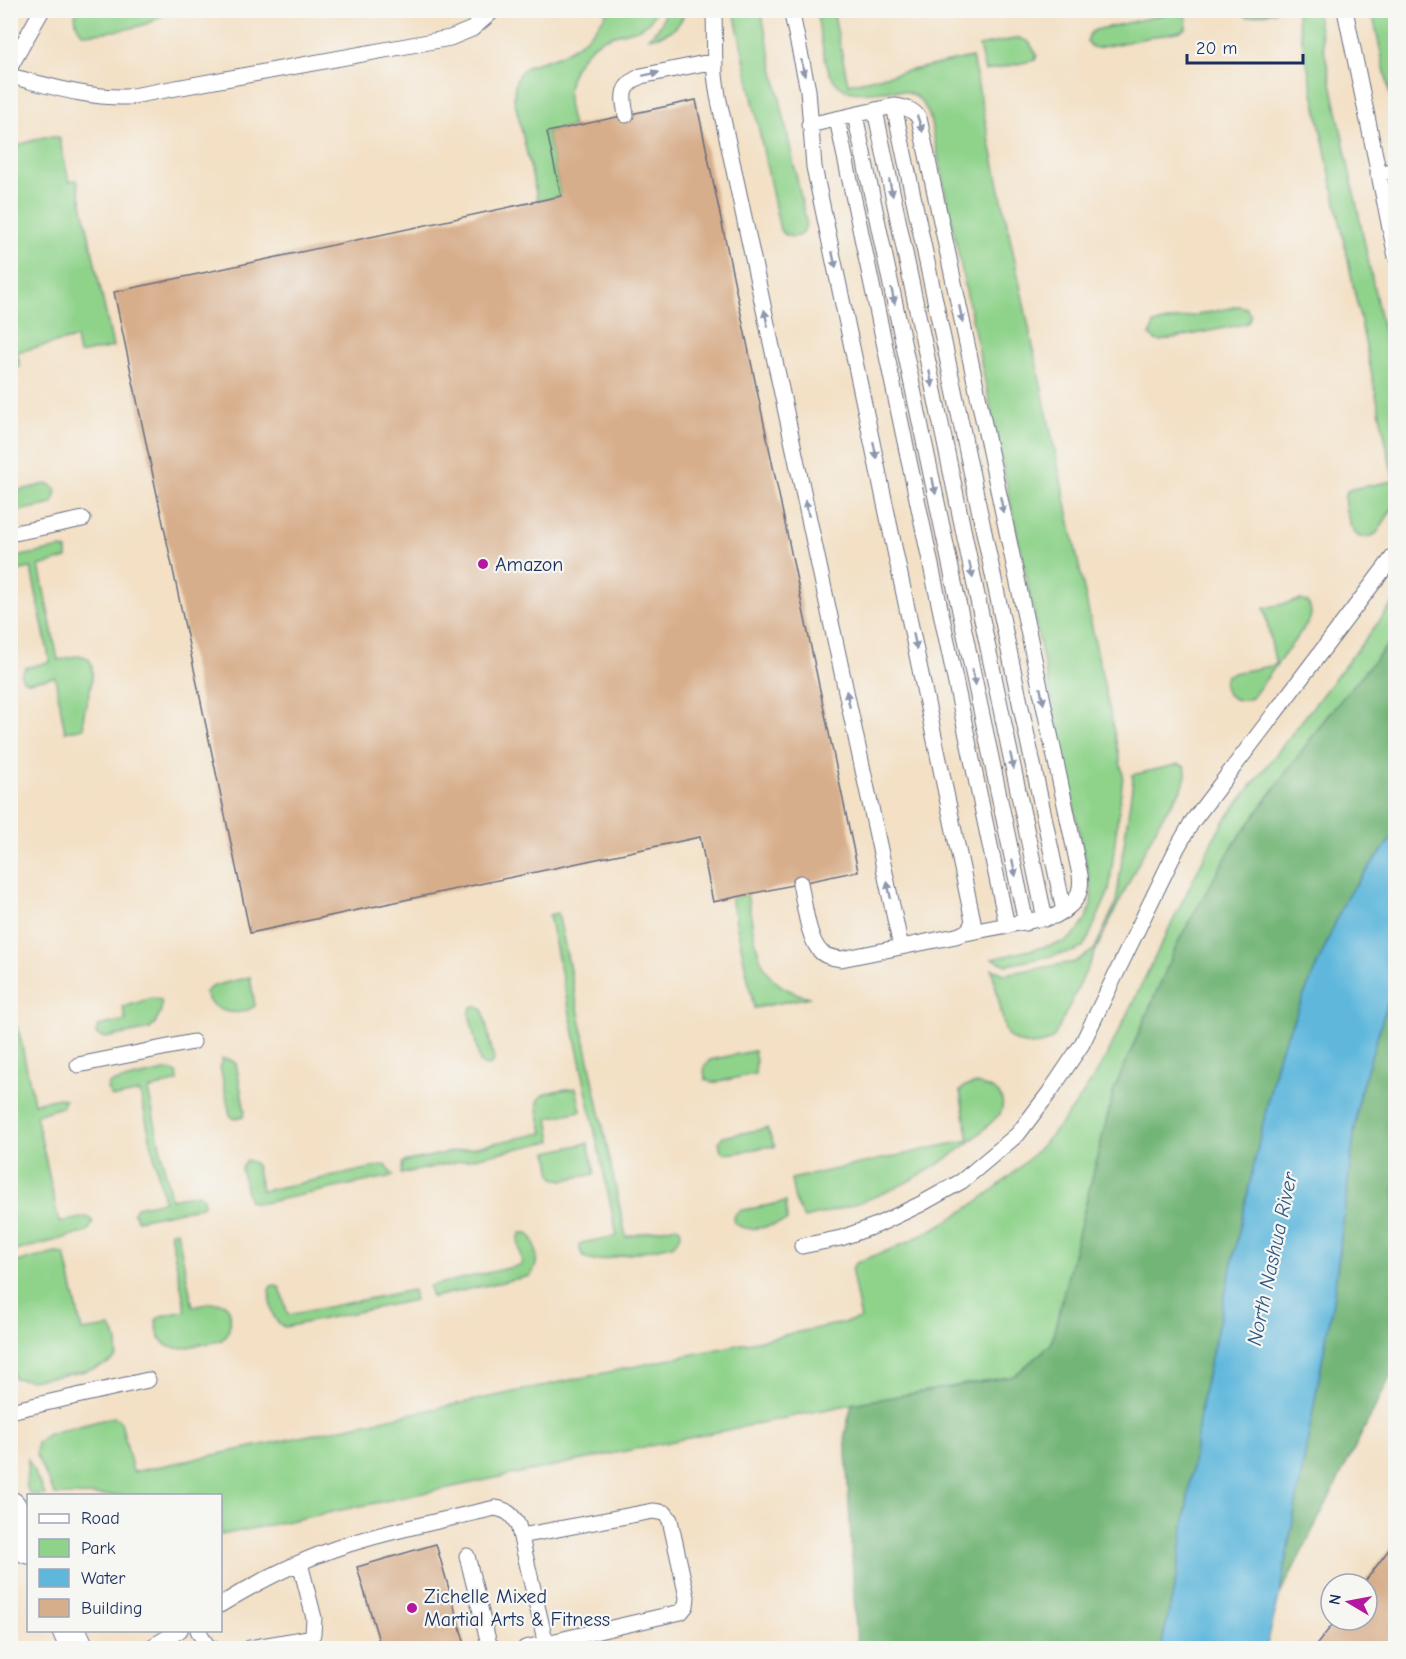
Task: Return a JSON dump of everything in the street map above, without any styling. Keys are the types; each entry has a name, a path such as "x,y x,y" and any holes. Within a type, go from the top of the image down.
{"main road":[{"path":"10,1508 27,1544"},
{"path":"70,1632 77,1648"}],"lane":[{"path":"10,67 42,10"},
{"path":"10,76 85,95 104,98 127,97 450,38 472,29 494,10"},
{"path":"714,10 718,96 901,947"},
{"path":"791,10 808,90 814,167 971,909 973,921 966,933"},
{"path":"1345,10 1395,257"},
{"path":"626,115 623,101 625,87 630,81 641,76 715,61"},
{"path":"800,883 813,939 823,954 841,958 1045,919 1064,911 1080,893 1080,875 922,127 916,113 908,108 894,106 809,125"},
{"path":"894,106 1064,911"},
{"path":"875,110 1045,919"},
{"path":"855,115 1026,923"},
{"path":"837,119 1007,926"},
{"path":"1378,174 1395,170"},
{"path":"10,534 83,519"},
{"path":"802,1246 841,1238 877,1225 921,1204 962,1181 1018,1134 1082,1044 1177,848 1192,822 1395,553"},
{"path":"78,1065 193,1042"},
{"path":"10,1411 148,1380"},
{"path":"222,1604 245,1590 325,1552 365,1539 495,1508 505,1510 518,1524 546,1644"},
{"path":"521,1536 653,1511 665,1513 670,1520 687,1597 686,1606 681,1612 525,1648"},
{"path":"467,1556 489,1644 494,1648"},
{"path":"250,1648 308,1638 313,1634 314,1618 300,1563"},
{"path":"150,1648 177,1632"},
{"path":"199,1632 207,1646 212,1648"}],"green space":[{"path":"76,10 166,11 160,17 140,26 83,34 76,23"},
{"path":"608,11 655,11 652,18 643,26 604,39 587,51 580,60 568,89 568,106 573,126 547,132 561,196 538,201 514,98 518,77 527,67 560,55 574,47 593,30"},
{"path":"665,11 685,11 676,27 661,35 648,38 661,25"},
{"path":"734,11 761,11 806,221 803,231 797,236 789,236 780,230"},
{"path":"816,11 833,11 848,84 972,57 1123,775 1109,891 1088,939 1082,948 1075,951 1007,965 992,959 1064,942 1071,937 1082,926 1089,912 1091,888 930,118 921,101 909,93 896,90 853,92 840,87 828,68"},
{"path":"1240,11 1277,11 1247,17"},
{"path":"1296,11 1316,11 1395,388 1395,504 1377,533 1370,537 1359,537 1352,528 1346,509 1346,492 1351,489 1394,481"},
{"path":"1372,11 1395,11 1395,119"},
{"path":"1176,12 1187,18 1186,28 1181,31 1097,48 1092,47 1087,41 1090,33 1095,30"},
{"path":"1019,38 1029,42 1037,55 1035,60 985,71 979,46"},
{"path":"44,137 59,137 69,181 77,180 113,347 79,354 76,338 17,352 20,367 11,369 11,152 19,145"},
{"path":"1239,306 1246,308 1251,315 1245,324 1160,341 1150,335 1154,324"},
{"path":"11,482 13,492 46,484 51,485 56,490 53,503 11,512"},
{"path":"61,548 67,550 67,558 39,566 58,660 82,656 88,659 92,673 83,720 84,728 65,732 55,677 28,682 23,680 21,675 25,668 50,662 31,568 10,572 11,558"},
{"path":"1301,600 1308,602 1311,614 1309,621 1252,698 1240,700 1230,696 1225,688 1226,676 1276,665 1264,608"},
{"path":"1395,601 1395,636 1325,719 1232,847 1179,940 1114,1090 1051,1344 1014,1376 852,1404 222,1535 222,1494 55,1494 36,1455 37,1443 48,1434 114,1417 121,1422 133,1472 861,1319 852,1273 855,1264 930,1231 988,1194 1035,1153 1074,1106 1108,1053 1213,839 1228,816"},
{"path":"1395,636 1395,834 1347,896 1278,1056 1203,1394 1177,1575 1161,1648 857,1648 845,1433 852,1404 1014,1376 1051,1344 1114,1090 1179,940 1232,847 1325,719"},
{"path":"1179,764 1185,767 1186,774 1182,787 1147,846 1054,1037 1035,1045 1014,1040 1005,1030 992,969 1005,974 1075,962 1094,950 1116,903 1132,775"},
{"path":"747,895 756,945 768,972 778,983 791,991 810,997 754,1008 731,898"},
{"path":"558,913 626,1237 676,1226 680,1229 681,1234 672,1245 596,1261 589,1260 582,1255 579,1245 582,1243 617,1236 549,915"},
{"path":"250,977 255,1006 248,1010 233,1012 219,1009 208,999 205,992 213,986"},
{"path":"1395,978 1395,1368 1279,1597 1333,1301 1359,1096"},
{"path":"152,998 161,1000 161,1012 150,1029 105,1038 96,1034 98,1026 126,1020 123,1007"},
{"path":"476,1006 483,1010 494,1060 490,1066 480,1062 469,1013 472,1007"},
{"path":"10,1025 18,1027 34,1103 60,1098 65,1100 62,1107 36,1115 59,1222 86,1217 90,1218 93,1223 87,1232 11,1252"},
{"path":"754,1051 755,1074 712,1083 705,1079 704,1067 710,1060"},
{"path":"222,1059 231,1060 236,1064 245,1112 243,1117 234,1119 230,1115 220,1066"},
{"path":"169,1070 177,1073 178,1081 148,1090 171,1199 198,1194 203,1197 204,1204 201,1207 138,1220 133,1213 137,1207 164,1201 140,1092 115,1097 111,1096 107,1088 110,1083"},
{"path":"975,1084 997,1093 1001,1097 1002,1107 1000,1114 967,1144 926,1172 887,1192 847,1207 804,1218 795,1201 791,1179 969,1140 960,1091 965,1086"},
{"path":"576,1088 581,1111 548,1118 552,1141 401,1174 403,1162 543,1133 538,1111 539,1099 547,1093"},
{"path":"767,1128 775,1147 761,1147 732,1153 721,1151 719,1141 723,1137"},
{"path":"588,1143 595,1174 563,1180 554,1178 548,1152"},
{"path":"247,1160 256,1166 262,1191 386,1165 393,1176 258,1204 249,1201 241,1168"},
{"path":"786,1202 787,1221 753,1229 740,1227 735,1223 734,1217 738,1211"},
{"path":"177,1231 193,1307 221,1303 228,1308 230,1313 229,1330 227,1335 219,1341 176,1348 165,1344 161,1339 156,1320 161,1316 186,1311 170,1232"},
{"path":"521,1233 528,1233 536,1248 535,1266 530,1276 432,1297 429,1286 522,1265 518,1239"},
{"path":"56,1253 65,1254 82,1331 110,1327 116,1341 117,1356 101,1366 76,1373 30,1380 14,1378 10,1361 11,1263"},
{"path":"274,1285 280,1288 288,1315 413,1290 415,1300 285,1327 276,1321 272,1312 269,1290"},
{"path":"28,1459 45,1494 30,1494 26,1485"}],"water":[{"name":"North Nashua River","path":"1395,834 1395,978 1359,1096 1333,1301 1279,1597 1266,1648 1161,1648 1177,1575 1203,1394 1278,1056 1347,896"}],"building":[{"name":"Amazon","path":"696,100 858,871 713,902 700,837 250,933 114,292 561,196 547,132"},
{"path":"1396,1540 1396,1648 1314,1648 1327,1632 1379,1632 1379,1572 1372,1572"},
{"name":"Zichelle Mixed Martial Arts & Fitness","path":"436,1544 466,1648 381,1648 357,1567"}],"place":[{"name":"Amazon","path":"483,564"},
{"name":"Zichelle Mixed Martial Arts & Fitness","path":"412,1608"}]}
